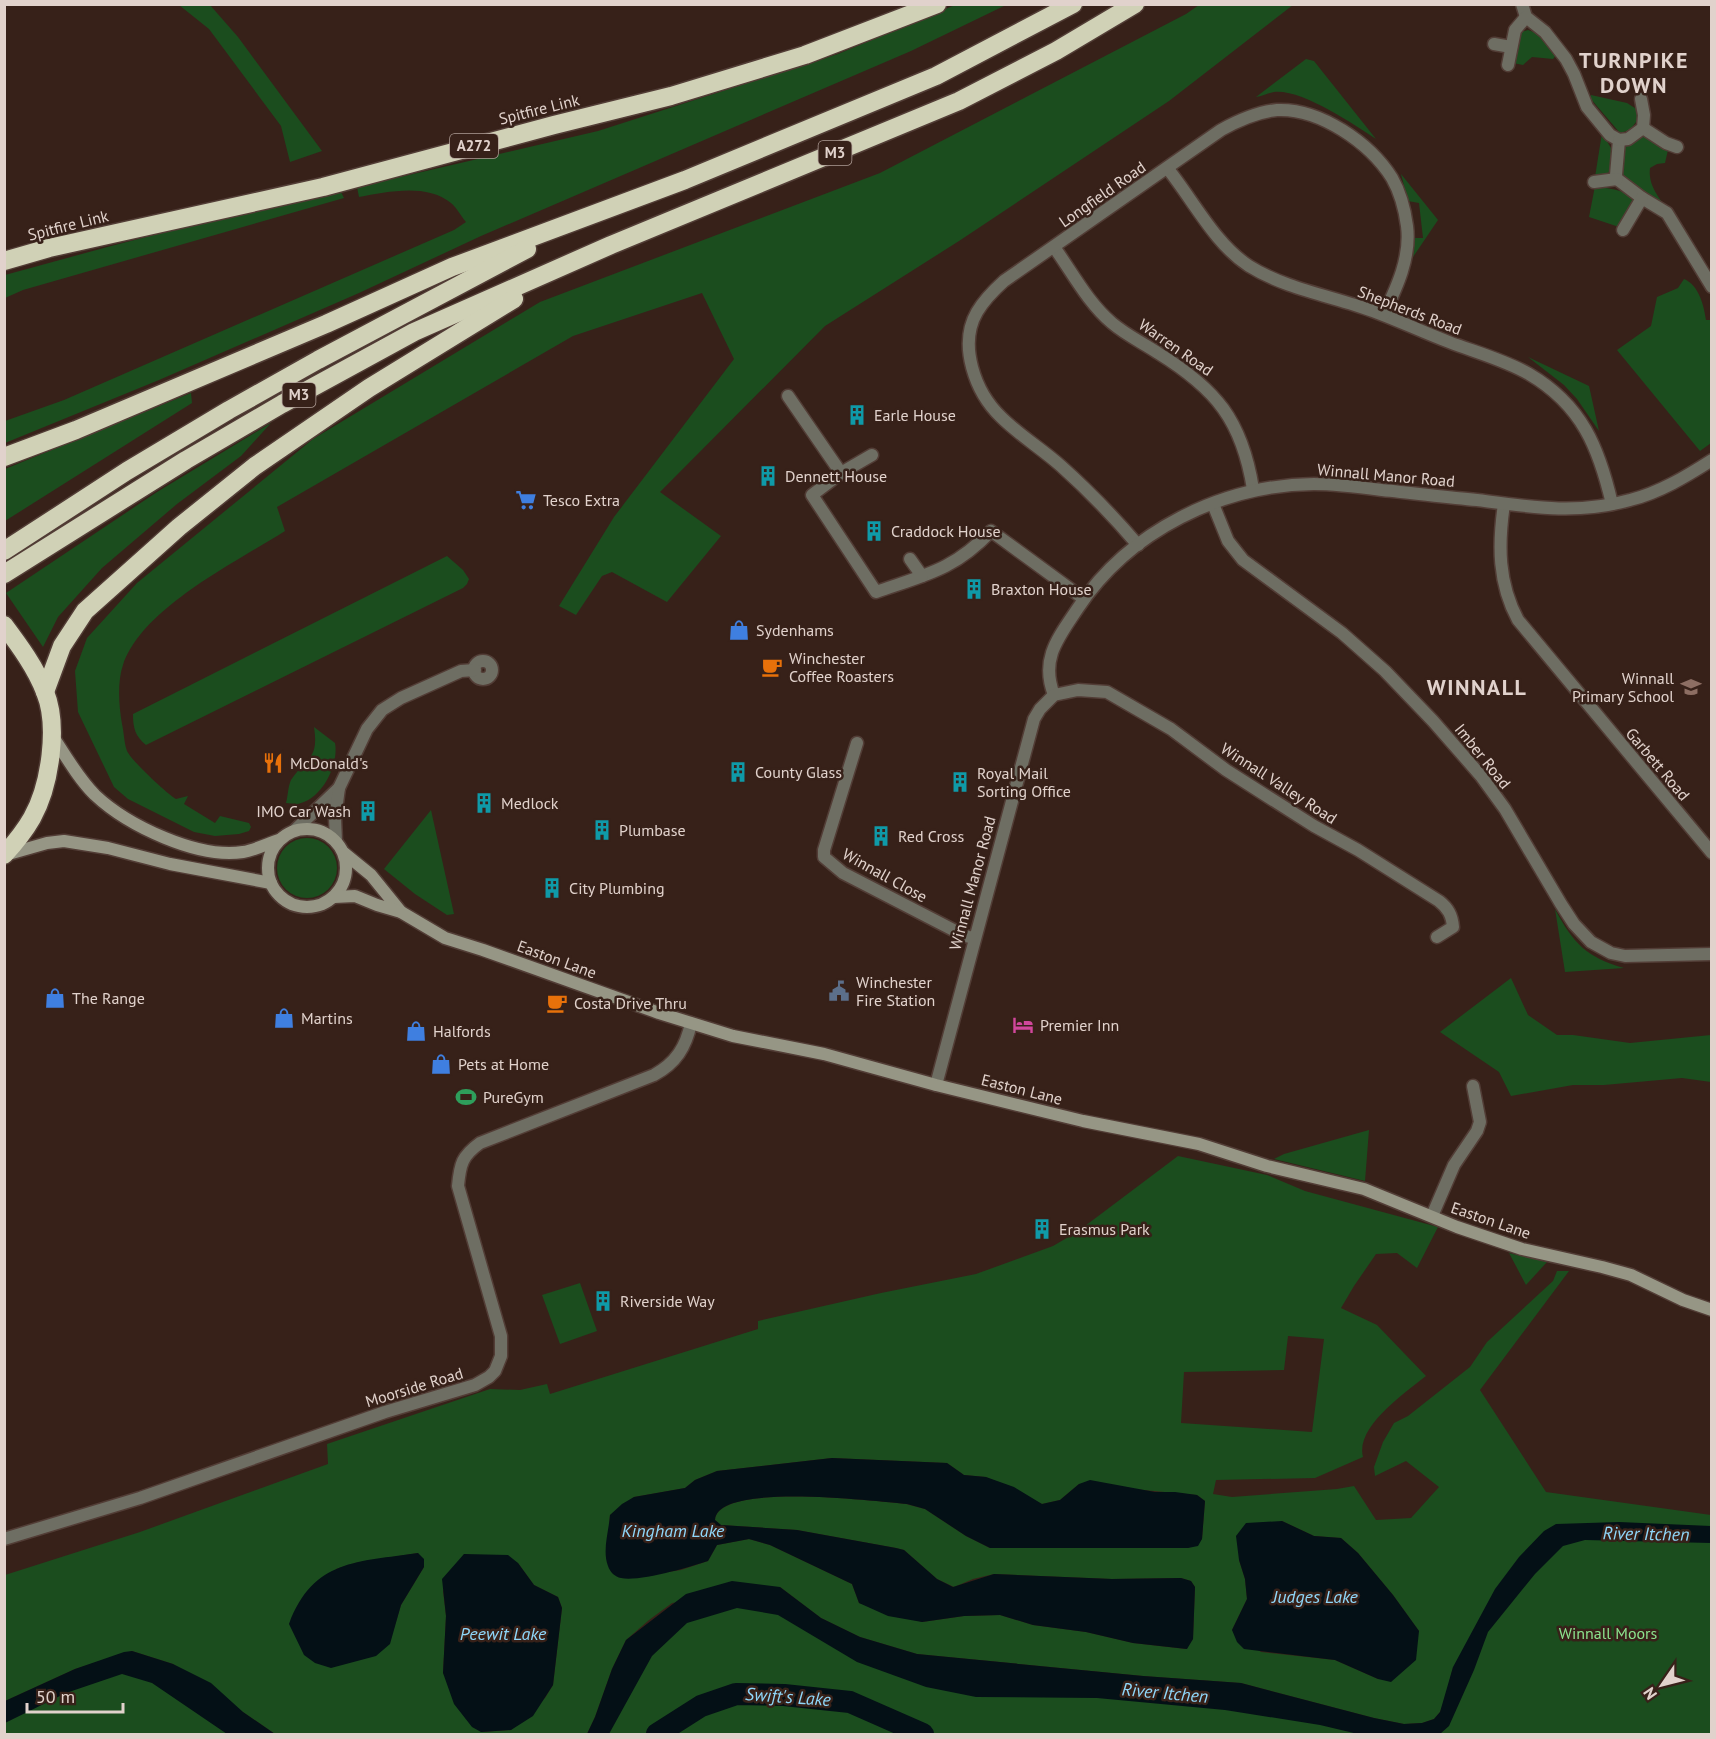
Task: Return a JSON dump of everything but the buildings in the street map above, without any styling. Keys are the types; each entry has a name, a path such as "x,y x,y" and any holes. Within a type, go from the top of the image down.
{"highway":[{"name":"Spitfire Link","path":"4,261 49,248 323,187 671,96 806,55 937,4"},
{"name":"M3","path":"4,457 76,430 326,324 452,267 685,180 936,76 1073,4"},
{"name":"M3","path":"4,574 186,460 282,404 414,332 610,245 959,101 1056,51 1135,4"},
{"name":"M3","path":"4,551 127,471 229,410 579,221"},
{"name":"M3","path":"45,692 62,646 85,611 179,527 255,466 369,388 497,309 610,245"},
{"path":"4,855 21,836 34,813 45,785 52,735 51,715 45,692 6,627"}],"street":[{"path":"1508,65 1515,30 1524,11 1556,44 1574,74 1587,107 1610,135 1619,140 1628,139 1643,128 1644,115 1641,99"},
{"path":"1494,44 1511,47"},
{"name":"Longfield Road","path":"1138,545 1091,493 1001,417 978,386 973,370 970,338 976,313 1004,281 1221,130 1260,113 1279,110 1312,116 1354,137 1392,179 1402,203 1407,227 1407,248 1396,289 1384,314"},
{"path":"1643,128 1666,143 1677,147"},
{"path":"1617,179 1619,140"},
{"name":"Shepherds Road","path":"1168,169 1220,240 1234,255 1249,266 1265,275 1297,287 1384,314 1442,340 1524,372 1551,390 1575,414 1594,444 1603,466 1612,504"},
{"path":"1593,182 1617,179 1667,213 1712,287"},
{"path":"1623,230 1642,198"},
{"name":"Warren Road","path":"1054,247 1099,310 1113,324 1176,364 1213,394 1241,440 1250,469 1253,489"},
{"path":"788,396 841,473"},
{"path":"872,455 841,473 812,495 876,592 937,572 974,549 991,531 1084,599"},
{"name":"Winnall Manor Road","path":"936,1085 1034,719 1054,695 1048,677 1050,658 1084,599 1107,571 1138,545 1166,526 1213,504 1253,489 1314,484 1551,509 1632,500 1655,492 1712,460"},
{"name":"Imber Road","path":"1213,504 1228,541 1243,560 1342,633 1385,671 1440,729 1505,809 1561,904 1574,924 1591,942 1611,953 1625,956 1712,954"},
{"name":"Garbett Road","path":"1504,504 1499,536 1502,580 1518,620 1712,853"},
{"path":"910,559 922,576"},
{"path":"336,841 335,818 339,788 367,729 382,710 409,694 461,671 475,670"},
{"name":"Winnall Valley Road","path":"1054,695 1078,690 1107,692 1171,729 1226,770 1439,901 1449,911 1453,927 1437,937"},
{"path":"52,735 80,777 112,808 153,832 200,850 219,853 244,852 279,840 295,830 339,788"},
{"name":"Winnall Close","path":"857,743 824,850 824,857 843,873 965,936 974,938"},
{"path":"279,840 268,860 268,872 271,883 280,896 291,904 304,907 318,906 334,897 346,876 344,853 329,835 313,828 295,830"},
{"path":"4,855 47,843 64,841 108,848 170,864 271,883"},
{"name":"Easton Lane","path":"344,853 371,875 401,912"},
{"name":"Easton Lane","path":"334,897 356,896 401,912 445,938 733,1036 824,1054 936,1085 1083,1121 1199,1144 1267,1166 1364,1189 1466,1230 1522,1249 1602,1267 1642,1280 1683,1300 1712,1310"},
{"name":"Moorside Road","path":"4,1539 151,1495 385,1412 475,1385 489,1377 495,1371 501,1356 501,1336 458,1186 460,1168 465,1154 480,1143 666,1069 685,1045 691,1023"},
{"path":"1432,1216 1454,1166 1477,1131 1480,1122 1473,1086"},
{"path":"1480,1122 1494,1125"}],"green space":[{"path":"179,5 210,5 238,37 322,151 290,162 281,126 209,29"},
{"path":"955,5 1006,5 911,51 481,236 359,293 159,380 5,443 5,421 64,400 454,230 466,222 451,203 430,193 406,191 359,197 357,187 598,131 838,54"},
{"path":"1199,5 1293,5 1169,101 959,241 825,326 660,492 721,536 667,602 612,572 602,576 576,615 559,606 614,517 734,359 702,293 573,336 277,507 285,531 193,588 149,624 133,644 121,672 119,702 127,751 149,776 176,799 188,796 184,804 215,823 220,816 249,823 251,827 249,831 215,836 194,832 128,799 114,787 78,712 75,671 87,638 137,583 313,439 540,302 880,173 1186,14"},
{"path":"1528,30 1541,36 1551,46 1557,54 1553,59 1532,57 1523,65 1513,63 1521,32"},
{"path":"1306,59 1314,61 1376,139 1327,109 1299,96 1274,92 1256,97"},
{"path":"1591,95 1627,103 1638,110 1639,118 1630,130 1620,133 1590,98"},
{"path":"1602,133 1614,153 1611,170 1603,177 1595,177"},
{"path":"1647,133 1668,150 1665,163 1650,168 1654,190 1667,209 1622,179 1622,158 1625,146"},
{"path":"1401,174 1438,220 1411,260 1411,238 1423,238 1419,203 1408,201"},
{"path":"1595,186 1623,192 1635,202 1619,227 1589,217"},
{"path":"339,188 344,198 23,290 5,298 5,275"},
{"path":"1684,279 1697,291 1706,320 1711,320 1711,443 1700,451 1617,350 1651,326 1657,297 1678,288"},
{"path":"1528,357 1589,386 1599,431 1577,399 1564,385"},
{"path":"191,393 192,403 5,521 5,469"},
{"path":"271,423 241,456 177,504 102,568 58,617 43,647 6,593 157,492"},
{"path":"447,556 463,570 469,579 463,588 146,745 137,735 133,714"},
{"path":"314,727 335,743 336,751 332,770 322,787 309,800 298,804 286,803 291,780 313,752"},
{"path":"431,810 454,914 447,915 415,894 384,869"},
{"path":"301,838 313,838 324,843 332,851 337,868 335,880 324,893 313,898 301,898 290,893 282,885 277,874 277,862 282,851 290,843"},
{"path":"1555,909 1568,931 1582,947 1600,959 1624,968 1565,972"},
{"path":"1511,978 1528,1015 1557,1035 1630,1043 1711,1035 1711,1082 1682,1078 1604,1085 1573,1085 1511,1096 1499,1072 1440,1032"},
{"path":"1369,1130 1365,1181 1274,1159 1284,1154"},
{"name":"Winnall Moors","path":"1178,1156 1267,1175 1305,1191 1438,1227 1417,1268 1397,1253 1376,1254 1341,1308 1377,1325 1426,1376 1395,1401 1374,1423 1363,1446 1363,1457 1315,1478 1216,1480 1213,1494 1232,1497 1354,1486 1376,1520 1411,1518 1439,1487 1406,1461 1375,1476 1374,1467 1383,1442 1394,1423 1408,1416 1470,1367 1487,1342 1553,1281 1557,1271 1569,1271 1480,1390 1546,1492 1711,1515 1711,1734 594,1734 666,1620 774,1598 831,1637 1010,1682 1414,1733 1448,1715 1453,1667 1445,1699 1440,1712 1434,1719 1422,1723 1404,1724 1241,1683 917,1654 860,1637 821,1618 780,1587 672,1603 649,1620 626,1640 612,1669 587,1734 275,1734 173,1664 132,1651 75,1669 5,1701 5,1575 140,1532 328,1464 327,1444 490,1389 520,1390 547,1384 550,1394 758,1329 758,1321 976,1274 1053,1246 1077,1232","holes":["1288,1336 1324,1339 1312,1432 1181,1423 1184,1372 1284,1370","832,1458 947,1463 964,1475 986,1477 1042,1504 1060,1500 1079,1484 1197,1495 1205,1501 1202,1539 1188,1548 990,1548 966,1536 925,1509 906,1504 834,1498 769,1497 742,1501 723,1508 715,1520 721,1525 797,1530 904,1550 937,1579 954,1587 994,1574 1112,1579 1181,1578 1191,1581 1195,1587 1193,1639 1186,1649 1133,1643 1086,1632 1033,1625 1000,1615 964,1616 922,1622 859,1603 852,1584 770,1545 749,1539 717,1545 708,1561 681,1570 662,1573 609,1527 610,1515 634,1497 685,1488 695,1480 717,1471","1282,1521 1314,1536 1341,1538 1358,1553 1419,1631 1378,1679 1335,1660 1261,1652 1232,1630 1247,1599 1245,1579 1239,1560","418,1553 424,1567 401,1605 389,1644 336,1569 355,1563","464,1554 518,1563 534,1585 558,1597 562,1608 553,1685 545,1698 511,1730 481,1732 443,1673 446,1616 443,1591"]},
{"path":"1509,1253 1547,1262 1526,1285"},
{"path":"580,1283 597,1331 560,1344 542,1295"},
{"path":"128,1662 257,1734 5,1734 4,1711"}],"water":[{"name":"Kingham Lake","path":"832,1458 947,1463 964,1475 986,1477 1014,1487 1042,1504 1060,1500 1079,1484 1090,1480 1155,1492 1197,1495 1205,1501 1202,1539 1198,1546 1188,1548 990,1548 966,1536 925,1509 907,1504 834,1498 769,1497 742,1501 723,1508 715,1520 721,1525 797,1530 904,1550 937,1579 953,1587 994,1574 1112,1579 1181,1578 1191,1581 1195,1587 1193,1639 1187,1649 1133,1643 1086,1632 1033,1625 1000,1615 964,1616 922,1622 888,1616 859,1603 852,1584 770,1545 749,1539 717,1545 708,1561 652,1576 629,1579 621,1578 611,1572 606,1560 610,1515 634,1497 685,1488 695,1480 717,1471"},
{"name":"Judges Lake","path":"1282,1521 1314,1536 1341,1538 1358,1553 1419,1631 1416,1660 1391,1682 1378,1679 1335,1660 1244,1649 1237,1642 1232,1630 1247,1599 1236,1536 1246,1523"},
{"name":"River Itchen","path":"1619,1522 1711,1526 1711,1543 1585,1540 1563,1546 1535,1574 1488,1632 1449,1726 1440,1734 1358,1734 1320,1725 1225,1710 1097,1698 976,1697 926,1687 857,1662 778,1615 737,1608 687,1623 652,1656 609,1734 587,1734 612,1669 626,1640 686,1594 732,1581 780,1587 821,1618 860,1637 917,1654 1241,1683 1374,1718 1404,1724 1422,1723 1434,1719 1440,1712 1453,1667 1495,1589 1519,1557 1544,1531 1556,1524"},
{"path":"418,1553 424,1559 424,1567 401,1605 390,1644 376,1656 331,1668 315,1663 304,1655 289,1624 299,1603 311,1587 325,1575 357,1562"},
{"name":"Peewit Lake","path":"464,1554 508,1555 518,1563 534,1585 558,1597 562,1608 553,1685 533,1716 511,1730 481,1732 472,1727 454,1704 443,1673 446,1616 442,1579"},
{"path":"132,1651 173,1664 211,1683 243,1712 275,1734 227,1734 152,1683 122,1674 66,1693 5,1723 5,1701 75,1669"}],"waterway":[{"name":"Swift's Lake","path":"657,1734 701,1706 736,1694 784,1695 850,1702 923,1734"}],"place":[{"name":"Earle House","path":"857,415"},
{"name":"Dennett House","path":"768,476"},
{"name":"Tesco Extra","path":"526,500"},
{"name":"Craddock House","path":"874,531"},
{"name":"Braxton House","path":"974,589"},
{"name":"Sydenhams","path":"739,630"},
{"name":"Winchester Coffee Roasters","path":"772,667"},
{"name":"Winnall Primary School","path":"1691,687"},
{"name":"McDonald's","path":"273,763"},
{"name":"County Glass","path":"738,772"},
{"name":"Royal Mail Sorting Office","path":"960,782"},
{"name":"Medlock","path":"484,803"},
{"name":"IMO Car Wash","path":"368,811"},
{"name":"Plumbase","path":"602,830"},
{"name":"Red Cross","path":"881,836"},
{"name":"City Plumbing","path":"552,888"},
{"name":"Winchester Fire Station","path":"839,991"},
{"name":"The Range","path":"55,998"},
{"name":"Costa Drive Thru","path":"557,1003"},
{"name":"Martins","path":"284,1018"},
{"name":"Premier Inn","path":"1023,1025"},
{"name":"Halfords","path":"416,1031"},
{"name":"Pets at Home","path":"441,1064"},
{"name":"PureGym","path":"466,1097"},
{"name":"Erasmus Park","path":"1042,1229"},
{"name":"Riverside Way","path":"603,1301"}],"district":[{"name":"TURNPIKE DOWN","path":"1634,72"},
{"name":"WINNALL","path":"1477,687"}]}
